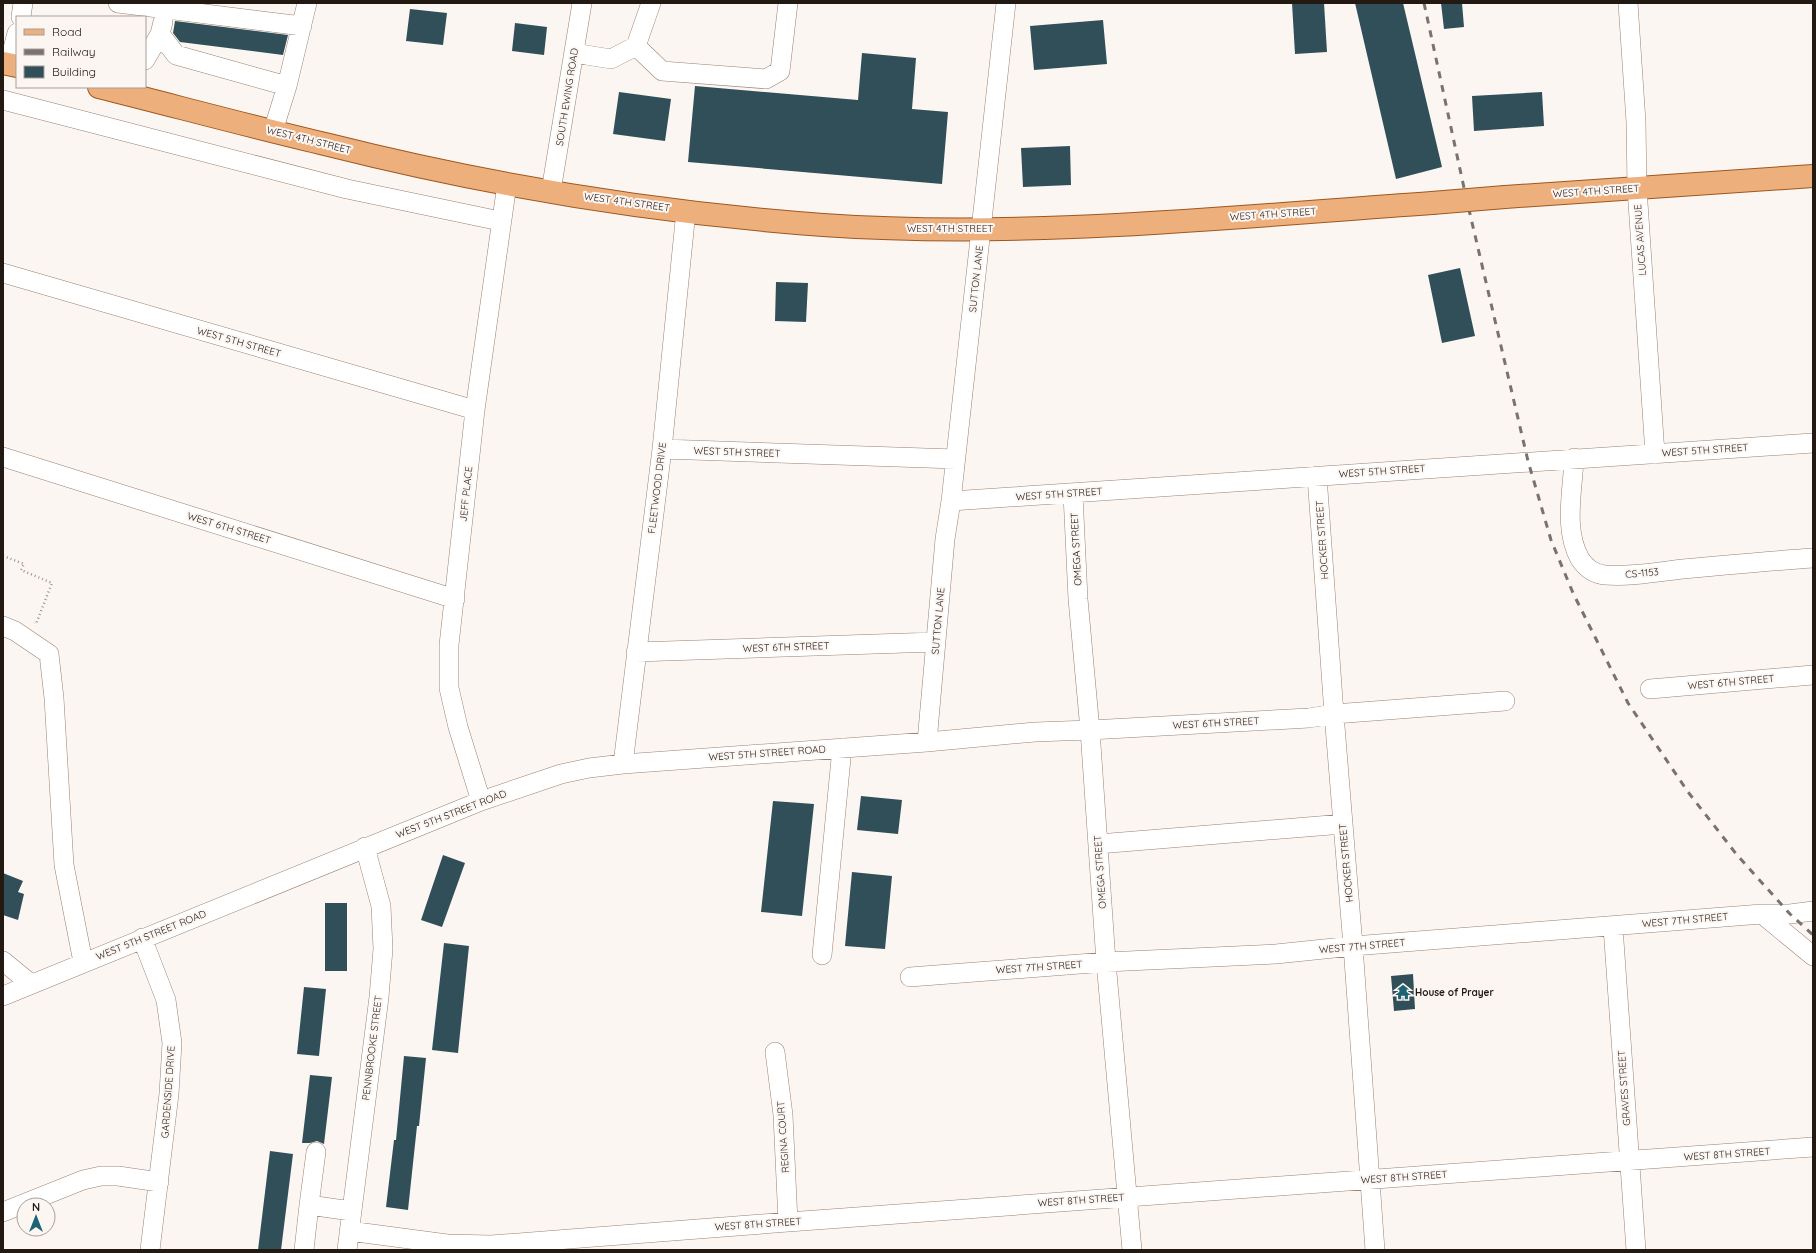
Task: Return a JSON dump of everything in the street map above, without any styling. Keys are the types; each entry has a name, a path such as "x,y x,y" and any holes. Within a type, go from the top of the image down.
{"main road":[{"name":"WEST 4TH STREET","path":"108,88 134,91 330,146 507,184 686,211 824,225 981,229 1061,227 1174,221 1813,176"}],"street":[{"path":"118,3 166,6 302,26"},
{"path":"273,131 287,86 307,3"},
{"name":"SOUTH EWING ROAD","path":"552,191 582,3"},
{"path":"574,53 611,59 636,46 651,3"},
{"path":"636,46 662,70 766,79 780,70 788,3"},
{"name":"SUTTON LANE","path":"927,742 944,539 951,501 956,459 1006,3"},
{"name":"LUCAS AVENUE","path":"1628,3 1636,122 1637,188 1655,454"},
{"path":"146,57 160,34 166,6"},
{"path":"160,34 176,55 287,86"},
{"path":"10,64 16,38"},
{"path":"3,100 347,189 500,221"},
{"name":"JEFF PLACE","path":"481,801 458,727 449,688 449,645 475,410 500,221 507,184"},
{"name":"FLEETWOOD DRIVE","path":"623,764 662,450 686,211"},
{"name":"WEST 5TH STREET","path":"3,273 475,410"},
{"name":"WEST 5TH STREET","path":"951,501 1073,494 1813,442"},
{"name":"WEST 5TH STREET","path":"662,450 956,459"},
{"name":"WEST 6TH STREET","path":"3,456 455,599"},
{"name":"CS-1153","path":"1574,458 1570,509 1572,534 1580,558 1589,570 1596,574 1634,574 1813,558"},
{"name":"HOCKER STREET","path":"1317,476 1375,1250"},
{"name":"OMEGA STREET","path":"1073,494 1078,599 1090,730 1106,962 1129,1197 1132,1250"},
{"path":"3,626 15,630 49,654 54,698 64,865 83,962"},
{"name":"WEST 6TH STREET","path":"636,652 936,642"},
{"name":"WEST 6TH STREET","path":"1650,689 1813,675"},
{"name":"WEST 6TH STREET","path":"927,742 1035,732 1309,718 1334,714 1505,701"},
{"name":"WEST 5TH STREET ROAD","path":"3,996 365,847 481,801 561,774 589,768 623,764 927,742"},
{"path":"822,955 842,748"},
{"path":"1098,844 1343,824"},
{"name":"PENNBROOKE STREET","path":"346,1250 379,997 383,949 381,906 365,847"},
{"name":"WEST 7TH STREET","path":"910,977 1106,962 1276,954 1353,946 1613,927 1762,914 1790,914 1813,911"},
{"path":"1762,914 1813,956"},
{"name":"GRAVES STREET","path":"1613,927 1636,1250"},
{"name":"GARDENSIDE DRIVE","path":"142,938 166,1000 172,1043 169,1094 150,1250"},
{"path":"3,961 31,984"},
{"name":"REGINA COURT","path":"775,1052 783,1115 788,1222"},
{"name":"WEST 8TH STREET","path":"349,1231 447,1244 491,1245 1813,1147"},
{"path":"304,1250 316,1152"},
{"path":"3,1212 83,1180 101,1176 118,1176 159,1182"},
{"path":"309,1205 351,1211"}],"path":[{"path":"3,556 24,564 22,570 52,582 36,624 30,621"}],"building":[{"path":"1292,3 1324,3 1327,52 1295,54"},
{"path":"1355,3 1403,3 1442,167 1396,179"},
{"path":"1441,3 1462,3 1464,27 1444,29"},
{"path":"410,9 447,13 443,45 406,41"},
{"path":"1103,20 1107,64 1034,70 1030,26"},
{"path":"175,21 288,35 283,55 180,42 173,33"},
{"path":"515,23 547,27 544,55 512,51"},
{"path":"862,53 916,58 912,109 948,112 942,184 688,162 695,86 858,100"},
{"path":"619,92 671,99 665,141 613,134"},
{"path":"1542,92 1544,126 1474,131 1472,96"},
{"path":"1070,146 1071,185 1023,187 1021,148"},
{"path":"1460,268 1475,336 1442,343 1428,275"},
{"path":"776,282 808,283 806,322 775,321"},
{"path":"861,796 902,800 898,834 857,830"},
{"path":"773,801 814,804 802,916 761,912"},
{"path":"443,855 465,863 442,927 421,920"},
{"path":"852,872 892,876 885,949 845,946"},
{"path":"3,873 23,881 18,892 24,894 18,920 3,915"},
{"path":"325,903 347,903 347,971 325,971"},
{"path":"444,943 469,946 458,1053 432,1050"},
{"name":"House of Prayer","path":"1413,974 1415,1009 1394,1011 1391,976"},
{"path":"304,987 326,989 319,1056 297,1054"},
{"path":"404,1056 426,1058 408,1210 386,1207 394,1140 396,1140"},
{"path":"310,1075 332,1077 324,1144 317,1141 302,1143"},
{"path":"270,1151 293,1154 281,1250 258,1250"}],"railway":[{"path":"1424,3 1466,197 1528,461 1551,540 1573,593 1628,703 1688,792 1737,855 1790,914 1813,935"}],"place":[{"name":"House of Prayer","path":"1403,992"}]}
